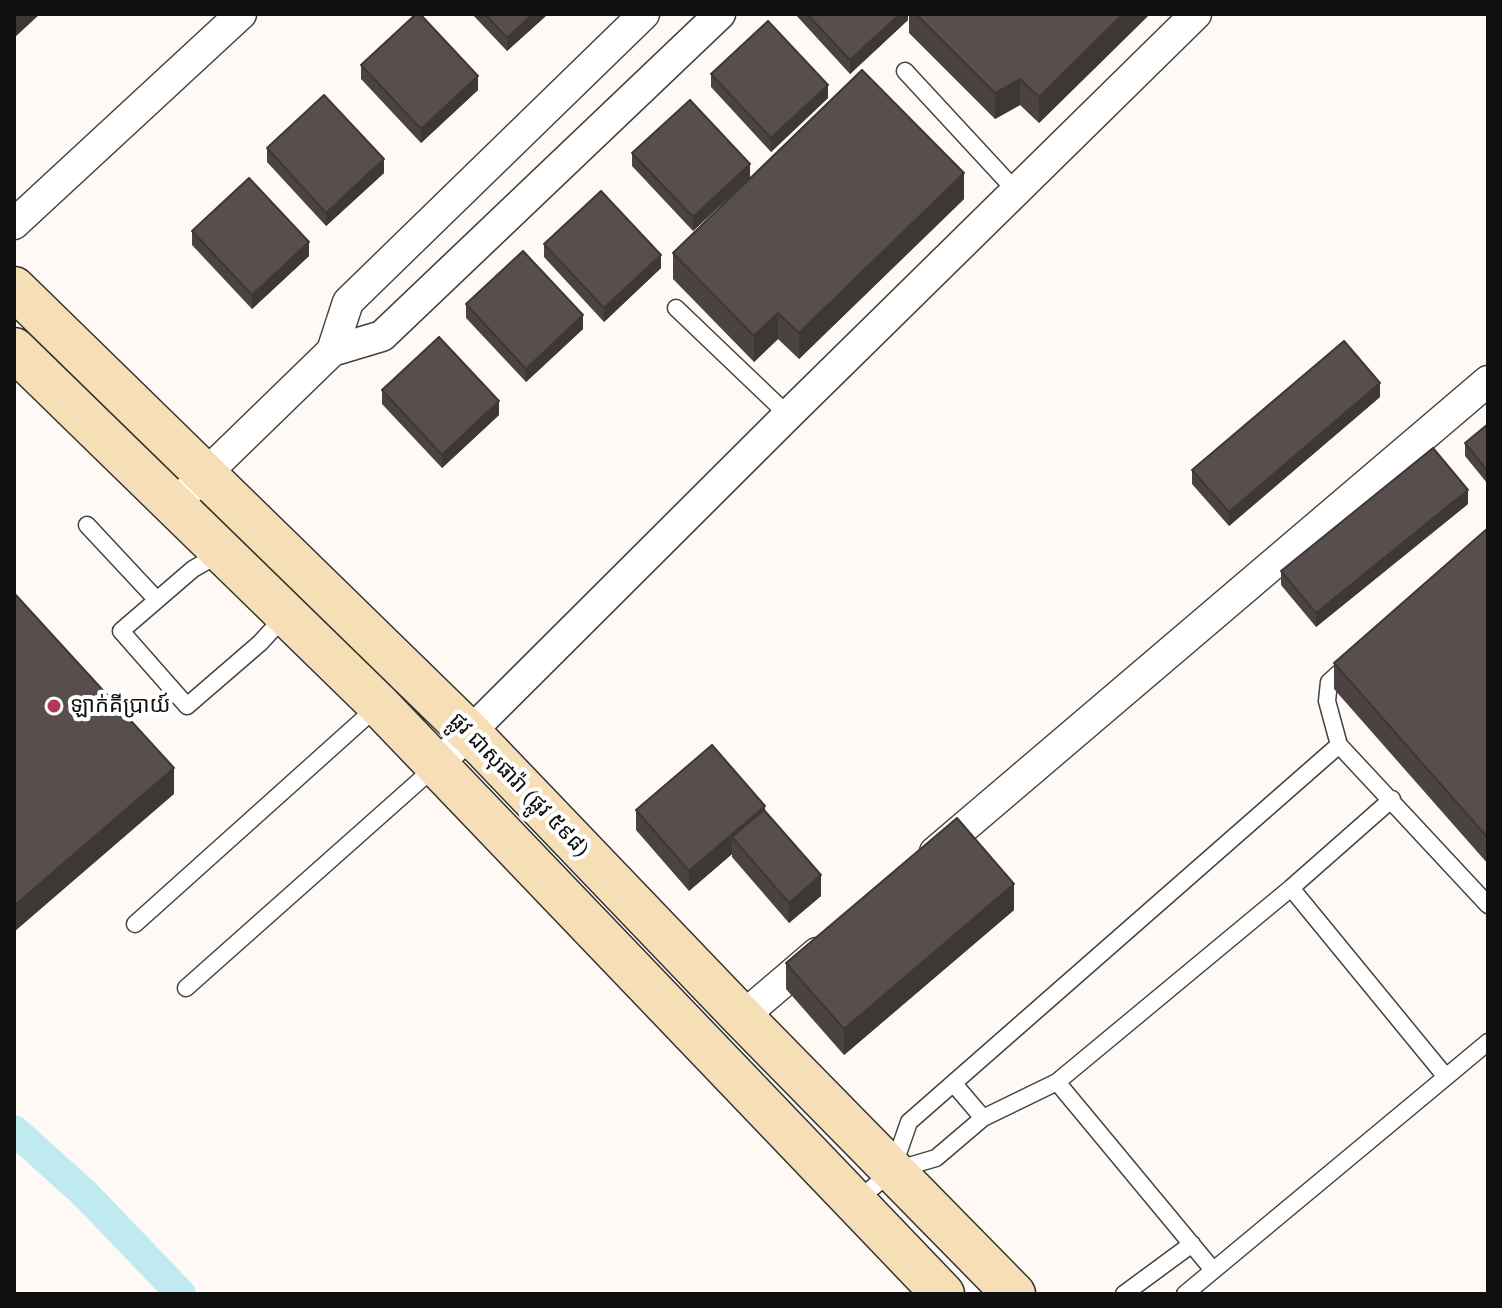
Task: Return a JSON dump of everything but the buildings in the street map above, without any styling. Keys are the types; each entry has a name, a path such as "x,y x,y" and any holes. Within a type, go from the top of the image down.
{"main road":[{"name":"ផ្លូវ ជាសុផារ៉ា (ផ្លូវ ៥៩៨)","path":"14,288 204,474 237,537 285,616 379,705 855,1202 961,1282 1014,1294"},
{"name":"ផ្លូវ ជាសុផារ៉ា (ផ្លូវ ៥៩៨)","path":"14,349 173,506 237,537 469,732 892,1171 961,1282"}],"street":[{"path":"14,224 241,14"},
{"path":"332,351 348,302 644,14"},
{"path":"173,506 332,351 382,336 720,14"},
{"path":"437,765 1196,14"},
{"path":"920,866 1488,381"},
{"path":"742,1017 835,938"}],"lane":[{"path":"905,71 1016,191"},
{"path":"676,308 788,415"},
{"path":"87,525 157,600"},
{"path":"237,537 193,569 121,631 187,706 260,643 285,616"},
{"path":"1363,651 1329,682 1327,701 1339,745 1488,905"},
{"path":"135,924 379,705"},
{"path":"892,1171 909,1122 1339,745"},
{"path":"186,988 437,765"},
{"path":"855,1202 892,1171 936,1158 983,1118 1057,1082 1291,888 1392,799"},
{"path":"1291,888 1446,1077"},
{"path":"1185,1294 1488,1042"},
{"path":"1057,1082 1213,1270"},
{"path":"954,1084 983,1118"},
{"path":"1124,1294 1192,1244"}],"waterway":[{"path":"14,1130 86,1195 181,1294"}],"place":[{"name":"ឡាក់គីប្រាយ៍","path":"54,706"}]}
